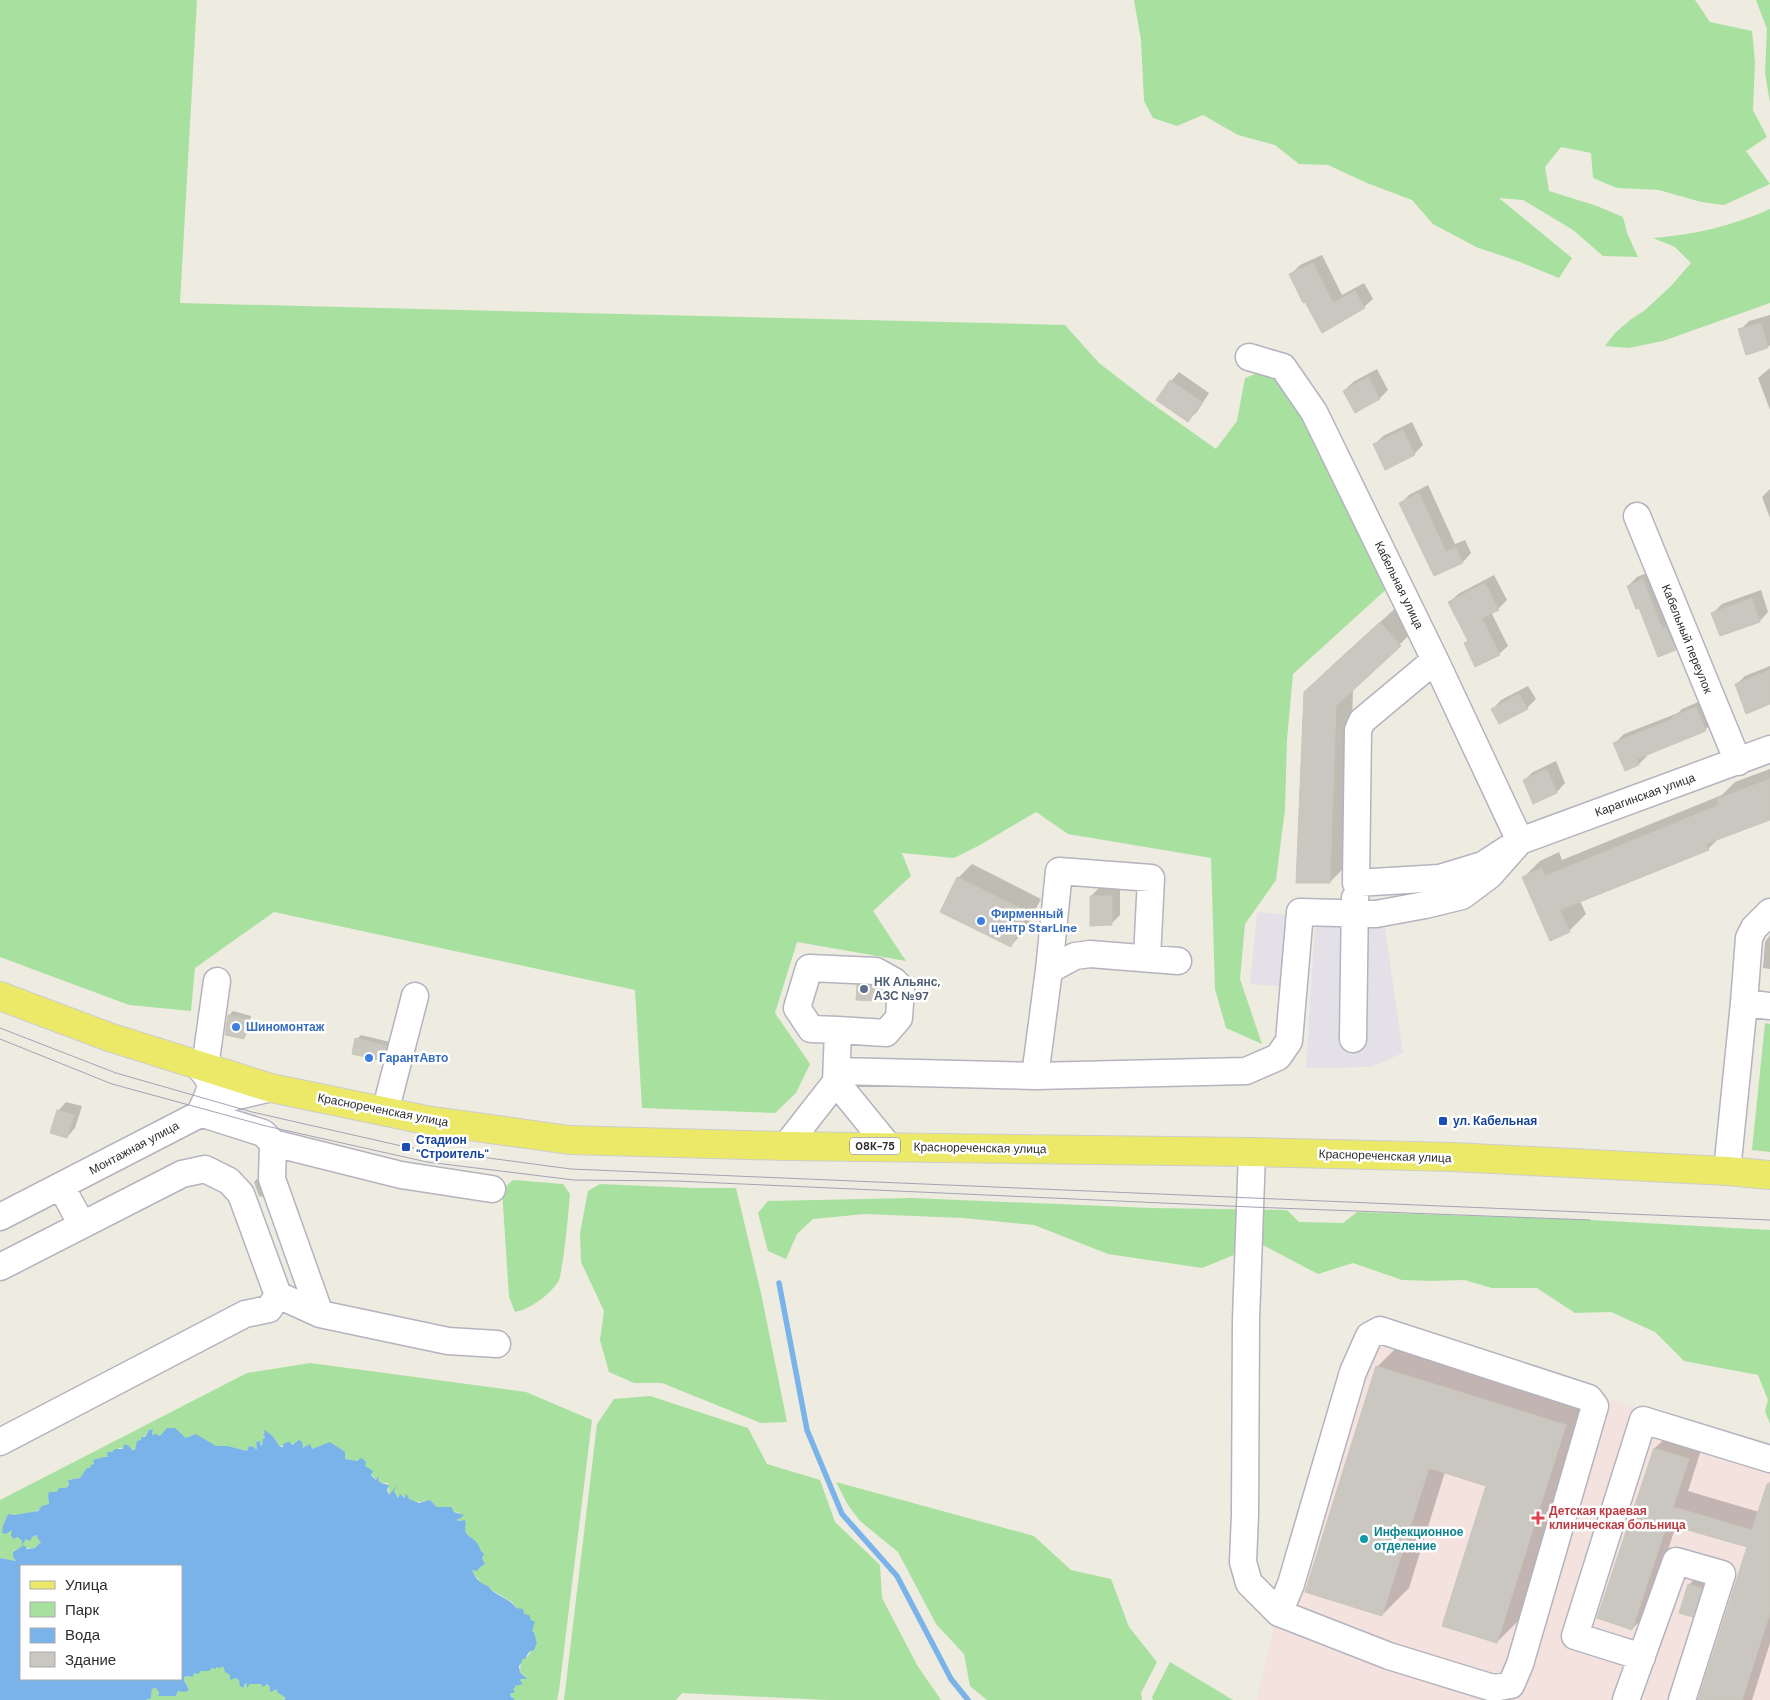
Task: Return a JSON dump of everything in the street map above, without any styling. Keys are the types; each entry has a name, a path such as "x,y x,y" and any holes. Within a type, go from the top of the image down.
{"main road":[{"name":"Краснореченская улица","path":"0,996 110,1037 271,1088 426,1120 569,1140 786,1146 1252,1152 1462,1158 1728,1171 1770,1175"}],"street":[{"name":"Кабельная улица","path":"1249,357 1283,367 1314,412 1435,660 1520,841"},
{"name":"Кабельный переулок","path":"1637,516 1738,762"},
{"path":"1353,1039 1358,730 1362,721 1435,660"},
{"name":"Карагинская улица","path":"1356,883 1440,878 1483,864 1520,841 1770,749"},
{"path":"836,1077 899,1073 1035,1076 1246,1071 1278,1057 1289,1041 1300,912 1376,914 1462,896 1490,875 1520,841"},
{"path":"1035,1076 1049,970 1059,871 1151,878 1147,958"},
{"path":"1728,1171 1749,938 1754,928 1770,912"},
{"path":"1049,970 1075,956 1090,954 1178,961"},
{"path":"886,1032 811,1028 796,1008 808,968 876,971 901,988 899,1018 875,1046 899,1073"},
{"path":"217,981 200,1066 208,1076 210,1090 200,1113 263,1133 273,1143 401,1175 492,1189"},
{"path":"385,1112 416,996"},
{"path":"1744,1004 1770,1006"},
{"path":"786,1146 836,1077 838,1030"},
{"path":"836,1077 889,1147"},
{"name":"Монтажная улица","path":"0,1217 233,1097 271,1088"},
{"path":"273,1143 272,1179 320,1314"},
{"path":"1252,1152 1246,1320 1243,1562 1249,1583 1279,1613 1388,1656 1493,1688 1511,1685 1520,1664 1595,1406 1589,1398 1380,1330 1369,1336 1353,1372 1290,1584 1279,1613"},
{"path":"0,1268 182,1174 205,1169 230,1181 240,1194 278,1295 320,1314 448,1341 497,1344"},
{"path":"61,1186 82,1225"},
{"path":"0,1442 246,1314 269,1309 278,1295"},
{"path":"1642,1657 1575,1636 1643,1420 1770,1459"},
{"path":"1626,1700 1676,1560 1722,1574 1682,1700"}],"shaded area":[{"path":"1257,912 1287,915 1280,986 1250,984"},
{"path":"1384,922 1403,1053 1370,1067 1306,1068 1315,925 1348,927"},
{"name":"Детская краевая клиническая больница","path":"1372,1324 1770,1450 1770,1700 1257,1700 1284,1586"}],"green space":[{"path":"0,0 197,0 180,303 1065,325 1099,363 1216,449 1237,421 1245,378 1263,371 1280,377 1311,418 1391,585 1293,674 1287,740 1285,809 1276,880 1245,924 1240,979 1262,1044 1226,1028 1215,989 1211,858 1068,834 1036,812 954,858 902,853 911,876 873,911 906,961 797,942 775,1013 810,1064 796,1093 775,1113 642,1108 635,990 274,912 195,968 191,1011 129,1005 0,957"},
{"path":"1134,0 1695,0 1710,22 1752,31 1755,62 1753,110 1767,137 1746,151 1770,184 1724,205 1701,202 1659,190 1617,188 1593,178 1591,153 1561,147 1545,167 1549,191 1597,206 1623,217 1627,233 1638,257 1603,256 1573,230 1523,200 1499,198 1572,258 1559,278 1476,247 1433,224 1412,200 1367,183 1328,165 1299,164 1275,145 1238,135 1203,115 1177,126 1153,118 1144,101 1141,40"},
{"path":"1756,0 1770,0 1770,103 1765,73 1767,29"},
{"path":"1770,209 1770,303 1663,341 1629,348 1605,346 1615,333 1644,311 1671,286 1691,263 1675,247 1653,238 1713,229"},
{"path":"1765,1023 1770,1024 1770,1152 1752,1150"},
{"path":"513,1180 563,1184 570,1194 564,1255 558,1282 539,1301 515,1312 509,1297 502,1190"},
{"path":"600,1184 736,1188 761,1293 787,1422 761,1423 662,1383 634,1383 609,1372 600,1340 604,1311 581,1262 580,1233 588,1191"},
{"path":"912,1198 1151,1208 1287,1210 1299,1222 1343,1223 1357,1212 1591,1220 1770,1230 1770,1424 1765,1411 1768,1400 1758,1375 1684,1361 1655,1332 1611,1312 1575,1313 1537,1288 1492,1288 1464,1280 1402,1280 1353,1263 1318,1274 1261,1244 1202,1268 1108,1254 1034,1225 963,1218 865,1214 813,1219 797,1234 786,1259 768,1251 758,1213 768,1201"},
{"path":"310,1363 526,1392 592,1420 557,1700 514,1700 510,1696 515,1686 521,1683 520,1679 524,1675 520,1672 521,1658 527,1657 537,1643 532,1631 531,1620 516,1608 512,1602 481,1584 478,1578 473,1575 472,1570 485,1564 473,1540 467,1536 465,1520 458,1521 456,1518 460,1513 437,1507 430,1500 414,1501 400,1494 399,1499 394,1491 396,1487 389,1496 388,1483 381,1483 376,1480 365,1466 358,1461 345,1459 322,1445 311,1449 310,1445 303,1448 296,1443 279,1447 278,1443 268,1432 265,1434 262,1446 260,1441 256,1442 257,1449 254,1448 247,1451 228,1446 216,1446 208,1442 163,1432 161,1436 152,1435 153,1429 149,1430 135,1450 119,1448 108,1458 93,1461 94,1464 80,1478 68,1480 69,1485 66,1488 48,1497 49,1504 44,1507 24,1514 8,1514 3,1525 12,1530 13,1539 18,1536 22,1541 21,1545 26,1539 37,1535 41,1542 35,1548 21,1548 13,1551 16,1561 0,1558 0,1500 247,1373"},
{"path":"650,1396 748,1428 767,1464 820,1480 835,1522 880,1565 882,1598 917,1665 941,1700 827,1700 682,1693 676,1700 564,1700 597,1424 614,1399"},
{"path":"836,1482 1034,1536 1071,1570 1111,1579 1129,1627 1157,1662 1141,1693 1142,1700 987,1700 970,1686 964,1654 936,1624 898,1552 860,1521 848,1505"},
{"path":"1170,1662 1233,1700 1153,1700 1152,1697"},
{"path":"216,1666 223,1666 239,1680 243,1688 244,1683 247,1683 247,1687 250,1684 267,1684 277,1689 286,1698 284,1700 146,1700 151,1698 152,1689 157,1688 158,1696 176,1696 178,1691 189,1690 184,1680 185,1676 193,1677 194,1673"}],"water":[{"path":"167,1428 175,1428 186,1438 196,1434 216,1446 228,1446 247,1451 249,1446 254,1446 257,1449 256,1442 260,1441 262,1446 265,1437 263,1434 265,1434 264,1430 273,1437 280,1447 283,1447 284,1443 290,1442 292,1445 299,1440 302,1442 303,1448 310,1444 312,1449 330,1442 345,1452 345,1459 358,1461 360,1458 363,1459 366,1462 365,1466 373,1471 371,1475 376,1480 379,1476 378,1480 381,1483 389,1485 387,1490 389,1495 397,1485 394,1491 398,1498 400,1494 405,1498 406,1493 409,1499 419,1503 430,1500 437,1507 451,1507 454,1512 464,1515 457,1519 458,1521 465,1520 466,1534 477,1543 484,1554 482,1558 485,1564 477,1571 472,1570 474,1575 480,1582 510,1601 516,1608 523,1609 524,1614 529,1615 531,1620 535,1622 532,1631 537,1643 534,1650 529,1652 525,1659 522,1659 519,1666 520,1672 527,1679 520,1679 523,1684 515,1686 513,1689 515,1692 510,1694 514,1700 284,1700 286,1698 277,1692 277,1689 270,1692 270,1687 267,1684 263,1687 261,1684 250,1684 247,1688 245,1683 243,1688 240,1686 239,1680 235,1678 230,1680 230,1675 225,1672 223,1666 220,1668 216,1667 216,1669 212,1668 209,1671 200,1671 199,1674 194,1673 193,1677 185,1676 184,1680 189,1690 185,1692 178,1691 176,1696 158,1696 159,1692 156,1688 152,1689 151,1698 146,1700 0,1700 0,1558 16,1561 13,1557 13,1552 24,1545 27,1549 35,1548 41,1542 37,1535 32,1537 30,1541 26,1539 21,1546 22,1541 18,1537 13,1539 11,1535 12,1530 6,1534 2,1533 8,1514 15,1515 38,1511 42,1506 49,1504 49,1492 57,1492 59,1488 66,1488 69,1485 68,1480 80,1478 87,1468 94,1464 93,1460 108,1457 107,1452 123,1449 124,1444 135,1450 137,1441 141,1440 141,1437 145,1437 149,1430 153,1429 152,1435 160,1436"}],"building":[{"path":"1313,263 1333,303 1355,291 1365,308 1322,333 1305,302 1303,303 1289,274"},
{"path":"1761,323 1768,348 1746,355 1738,329"},
{"path":"1368,377 1380,399 1355,413 1343,391"},
{"path":"1170,380 1202,402 1188,422 1156,400"},
{"path":"1403,430 1415,455 1385,470 1373,444"},
{"path":"1419,493 1446,552 1456,547 1463,563 1434,576 1399,503"},
{"path":"1643,579 1662,628 1666,627 1676,650 1658,657 1639,608 1636,609 1627,586"},
{"path":"1485,583 1499,610 1482,618 1500,655 1475,667 1464,643 1468,641 1448,602"},
{"path":"1752,598 1760,622 1720,636 1711,613"},
{"path":"1380,622 1401,646 1336,706 1330,883 1296,883 1304,692"},
{"path":"1770,670 1770,704 1746,714 1735,684"},
{"path":"1519,694 1528,709 1499,724 1491,709"},
{"path":"1696,707 1706,731 1637,759 1639,765 1625,771 1613,743 1673,719 1672,717"},
{"path":"1547,769 1557,793 1533,804 1523,780"},
{"path":"1770,779 1770,820 1706,844 1709,850 1560,910 1570,932 1550,941 1522,877 1542,868 1545,876 1719,805 1717,799"},
{"path":"957,877 1028,912 1011,947 940,912"},
{"path":"1090,896 1112,896 1112,925 1090,926"},
{"path":"857,985 875,988 875,1001 856,1000"},
{"name":"Шиномонтаж","path":"228,1015 248,1019 244,1039 225,1035"},
{"path":"355,1038 387,1046 383,1061 352,1054"},
{"path":"57,1110 74,1115 67,1138 50,1133"},
{"name":"Инфекционное отделение","path":"1376,1366 1566,1425 1497,1643 1442,1626 1486,1486 1429,1468 1382,1616 1305,1592"},
{"path":"1654,1448 1689,1459 1673,1507 1752,1530 1767,1484 1770,1484 1770,1613 1742,1700 1698,1700 1747,1547 1667,1524 1632,1630 1597,1618"},
{"path":"1688,1584 1702,1588 1693,1617 1679,1613"}],"waterway":[{"path":"779,1283 807,1430 842,1514 897,1576 951,1679 968,1700"}],"tram line":[{"path":"0,1028 116,1073 252,1112 406,1147 571,1169 1770,1220"},
{"path":"0,1039 112,1084 266,1126 427,1162 574,1180 676,1181 1590,1220"}],"place":[{"name":"Фирменный центр StarLine","path":"981,921"},
{"name":"НК Альянс, АЗС №97","path":"864,989"},
{"name":"Шиномонтаж","path":"236,1027"},
{"name":"ГарантАвто","path":"369,1058"},
{"name":"ул. Кабельная","path":"1443,1121"},
{"name":"Стадион \"Строитель\"","path":"406,1147"},
{"name":"Детская краевая клиническая больница","path":"1538,1518"},
{"name":"Инфекционное отделение","path":"1364,1539"}]}
